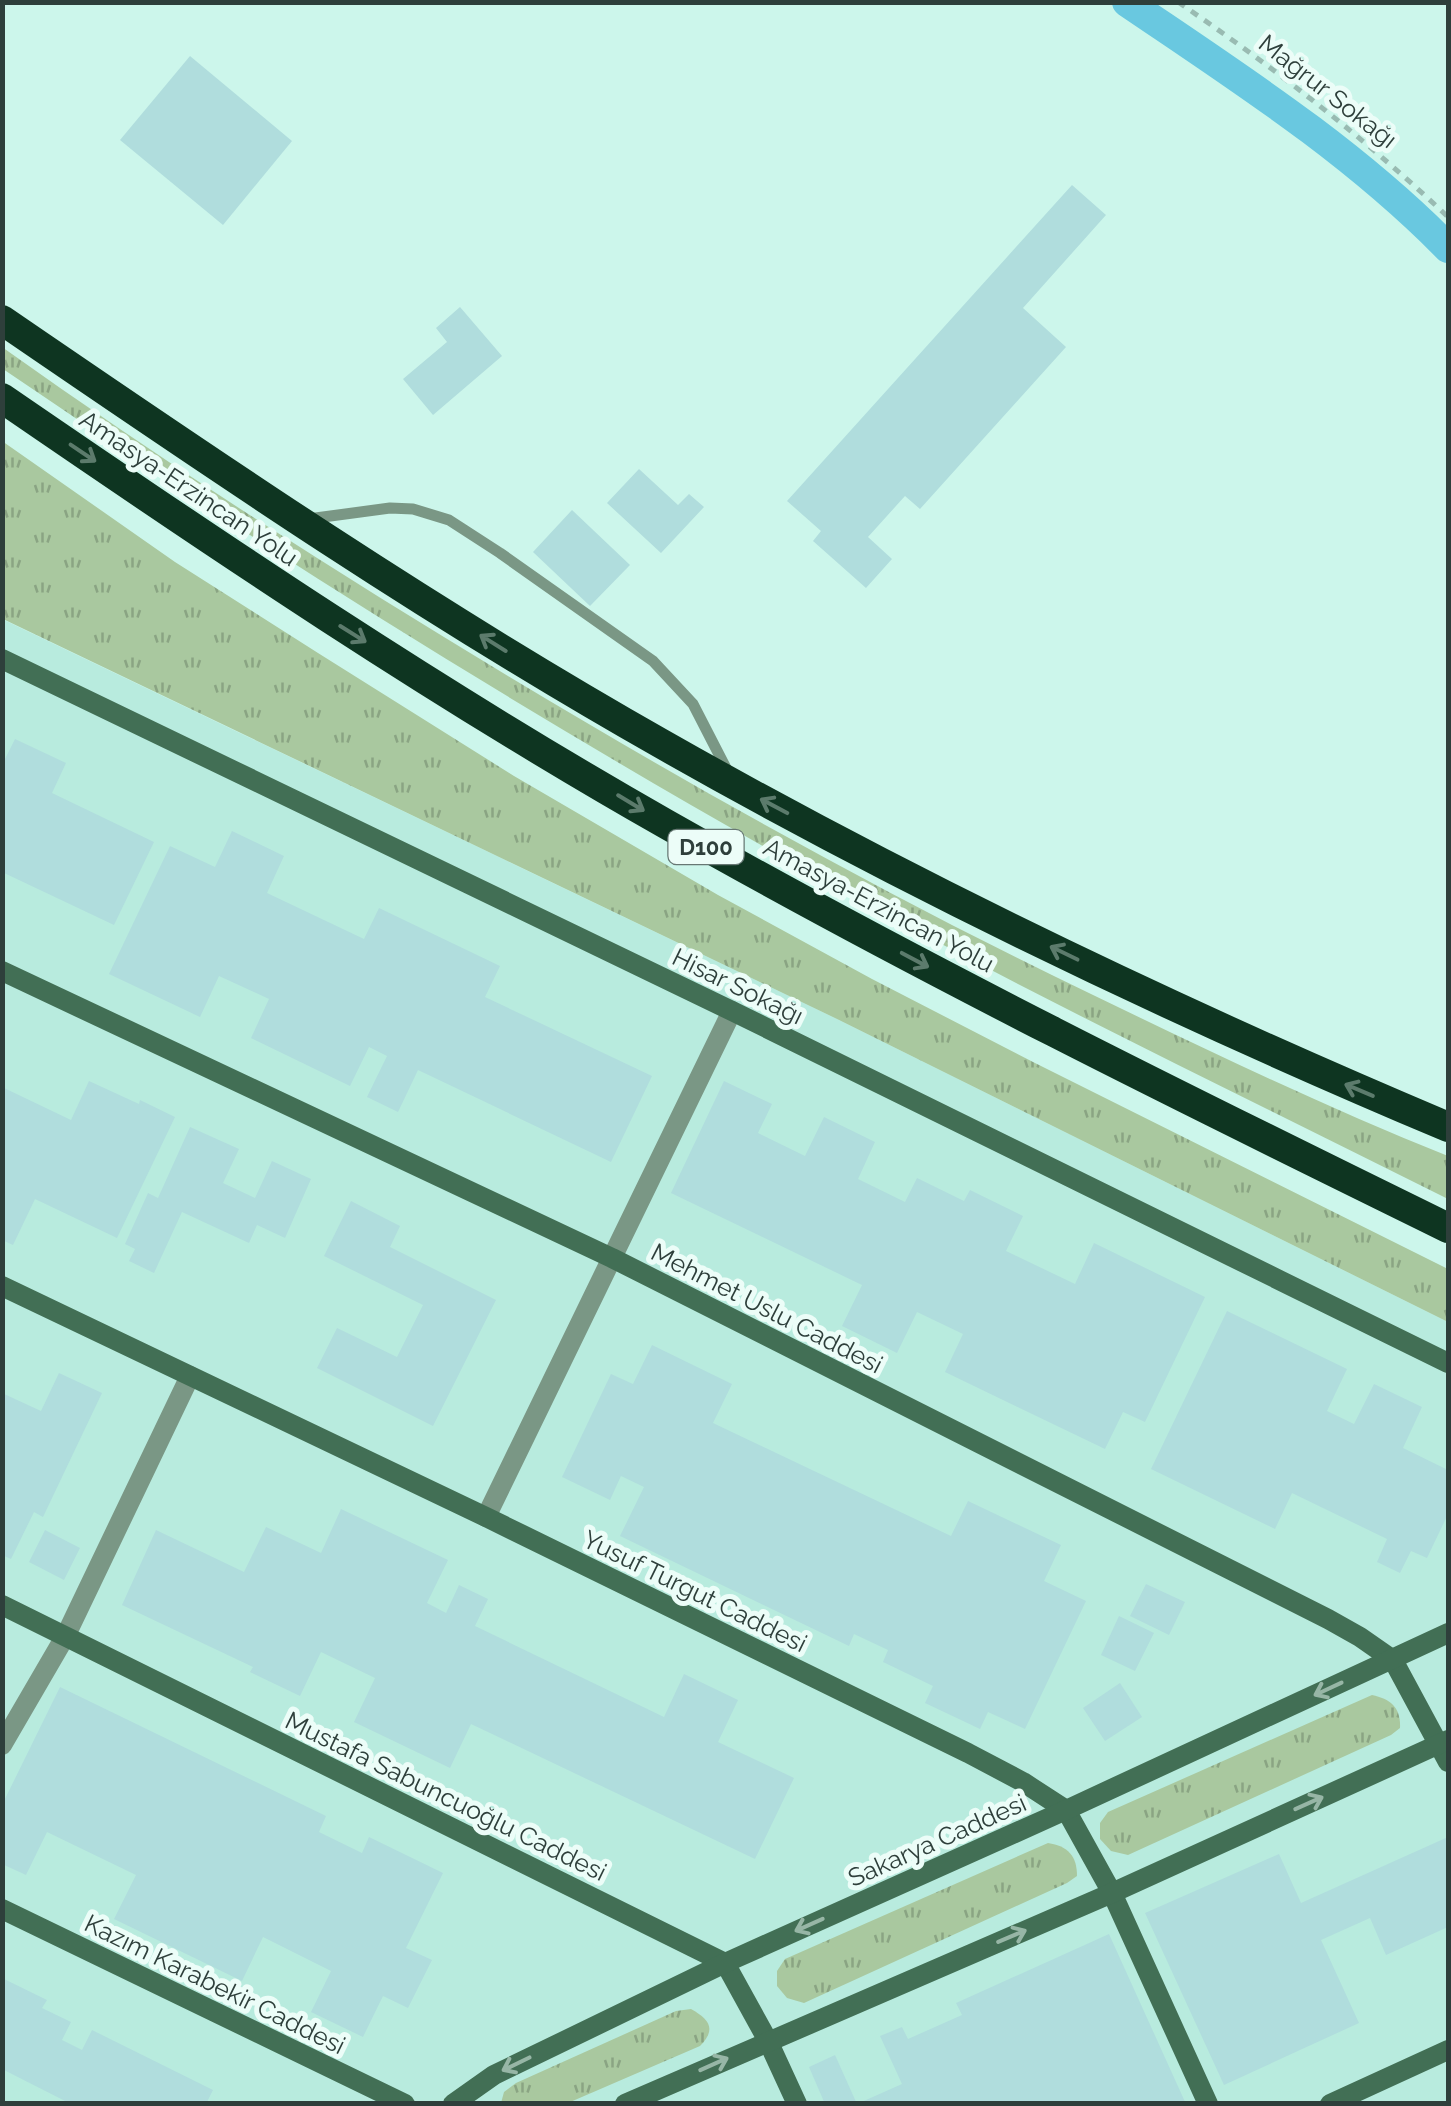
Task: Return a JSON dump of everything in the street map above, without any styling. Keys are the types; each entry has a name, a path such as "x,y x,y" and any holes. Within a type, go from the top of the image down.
{"highway":[{"name":"Amasya-Erzincan Yolu","path":"2,320 299,520 549,678 735,785 1174,1007 1448,1128"},
{"name":"Amasya-Erzincan Yolu","path":"2,398 329,619 662,822 946,976 1448,1228"}],"street":[{"name":"Hisar Sokağı","path":"2,658 1448,1362"},
{"name":"Mehmet Uslu Caddesi","path":"2,970 612,1258 1328,1619 1392,1660 1446,1749"},
{"path":"486,1516 732,1011"},
{"name":"Yusuf Turgut Caddesi","path":"2,1286 486,1516 968,1753 1066,1810 1112,1893 1208,2104"},
{"path":"2,1745 66,1635 190,1376"},
{"name":"Mustafa Sabuncuoğlu Caddesi","path":"2,1605 725,1962"},
{"name":"Sakarya Caddesi","path":"454,2104 494,2074 725,1962 1448,1633"},
{"path":"624,2104 1446,1749"},
{"name":"Kazım Karabekir Caddesi","path":"2,1908 405,2104"},
{"path":"725,1962 797,2104"},
{"path":"1330,2104 1448,2050"},
{"path":"454,2104 475,2104"}],"lane":[{"path":"299,520 390,508 449,520 653,661 693,704 735,785"}],"path":[{"name":"Mağrur Sokağı","path":"1178,2 1351,131 1448,217"}],"shaded area":[{"path":"2,619 837,1019 1448,1322 1448,2103 3,2103"}],"green space":[{"path":"2,347 318,559 726,803 944,921 1091,994 1313,1099 1448,1156 1448,1199 931,938 628,768 402,631 159,474 3,369"},
{"path":"2,441 175,562 318,653 514,776 718,895 1033,1062 1448,1269 1448,1322 837,1019 3,619"},
{"path":"1372,1695 1385,1699 1397,1710 1400,1728 1391,1735 1128,1855 1111,1851 1100,1839 1100,1823 1108,1812"},
{"path":"1048,1843 1066,1849 1073,1858 1077,1876 1067,1883 804,2003 787,1998 777,1986 777,1971 785,1959"},
{"path":"691,2009 709,2025 700,2046 568,2103 501,2103 504,2092 516,2083 676,2011"}],"building":[{"path":"190,56 292,141 223,225 120,140"},
{"path":"1072,185 1106,215 1023,308 1066,347 920,509 905,496 868,537 892,559 866,588 813,541 821,531 787,501"},
{"path":"460,307 502,356 433,415 403,379 447,342 436,328"},
{"path":"639,469 678,505 689,494 704,507 661,553 607,503"},
{"path":"572,510 630,565 590,606 533,552"},
{"path":"15,739 66,763 52,793 154,842 114,925 2,872 2,765"},
{"path":"232,831 284,856 267,893 364,939 379,908 500,966 485,997 652,1076 611,1162 418,1070 398,1112 367,1097 387,1056 369,1047 350,1086 251,1038 269,999 219,976 200,1017 109,974 170,846 215,867"},
{"path":"89,1081 175,1117 117,1238 35,1199 13,1245 2,1240 2,1087 71,1120"},
{"path":"724,1081 772,1104 758,1133 805,1156 824,1117 875,1142 858,1179 905,1202 917,1178 964,1201 970,1190 1023,1216 1006,1251 1075,1284 1094,1243 1205,1297 1145,1422 1123,1412 1105,1449 945,1372 963,1334 917,1312 897,1353 842,1326 862,1285 671,1193"},
{"path":"190,1127 239,1149 223,1183 255,1198 272,1161 311,1179 285,1238 257,1225 249,1243 182,1212 154,1273 129,1261 135,1249 125,1244 148,1193 158,1198"},
{"path":"351,1201 400,1226 390,1247 496,1300 433,1426 317,1368 337,1328 397,1357 423,1305 324,1256"},
{"path":"1227,1311 1347,1369 1327,1411 1354,1424 1374,1384 1422,1407 1403,1448 1448,1470 1448,1514 1427,1558 1411,1551 1400,1573 1377,1562 1387,1539 1292,1493 1275,1529 1151,1469"},
{"path":"652,1345 732,1384 713,1423 951,1536 968,1501 1061,1545 1044,1581 1086,1601 1025,1729 988,1712 980,1729 925,1703 933,1686 883,1662 888,1650 854,1634 849,1646 620,1536 644,1487 621,1476 610,1500 562,1477 611,1374 633,1384"},
{"path":"59,1373 102,1393 43,1517 34,1512 11,1559 2,1555 2,1393 41,1411"},
{"path":"341,1509 448,1560 427,1603 446,1613 459,1585 488,1599 475,1626 664,1717 684,1674 738,1700 718,1742 794,1778 755,1859 471,1724 450,1768 354,1722 375,1678 321,1652 300,1696 250,1672 253,1667 122,1605 156,1530 244,1572 266,1527 321,1553"},
{"path":"45,1530 80,1548 64,1580 29,1562"},
{"path":"1146,1584 1185,1602 1169,1635 1130,1616"},
{"path":"1119,1616 1154,1633 1135,1671 1101,1655"},
{"path":"1120,1683 1142,1717 1105,1741 1083,1708"},
{"path":"60,1687 326,1816 319,1832 362,1853 369,1837 443,1873 406,1948 432,1960 408,2008 383,1996 363,2037 311,2012 331,1971 263,1937 242,1981 114,1919 136,1875 47,1832 26,1875 2,1864 2,1805"},
{"path":"1448,1837 1448,1927 1386,1955 1370,1918 1321,1940 1359,2023 1224,2085 1145,1913 1279,1854 1301,1903"},
{"path":"1109,1934 1186,2104 857,2104 902,2084 880,2036 902,2027 908,2039 962,2015 956,2003"},
{"path":"2,1978 47,2000 42,2008 71,2022 62,2040 82,2050 92,2030 213,2090 206,2104 71,2104 2,2069"},
{"path":"835,2055 857,2104 825,2104 809,2067"}],"waterway":[{"path":"1127,2 1334,148 1374,179 1448,248"}]}
